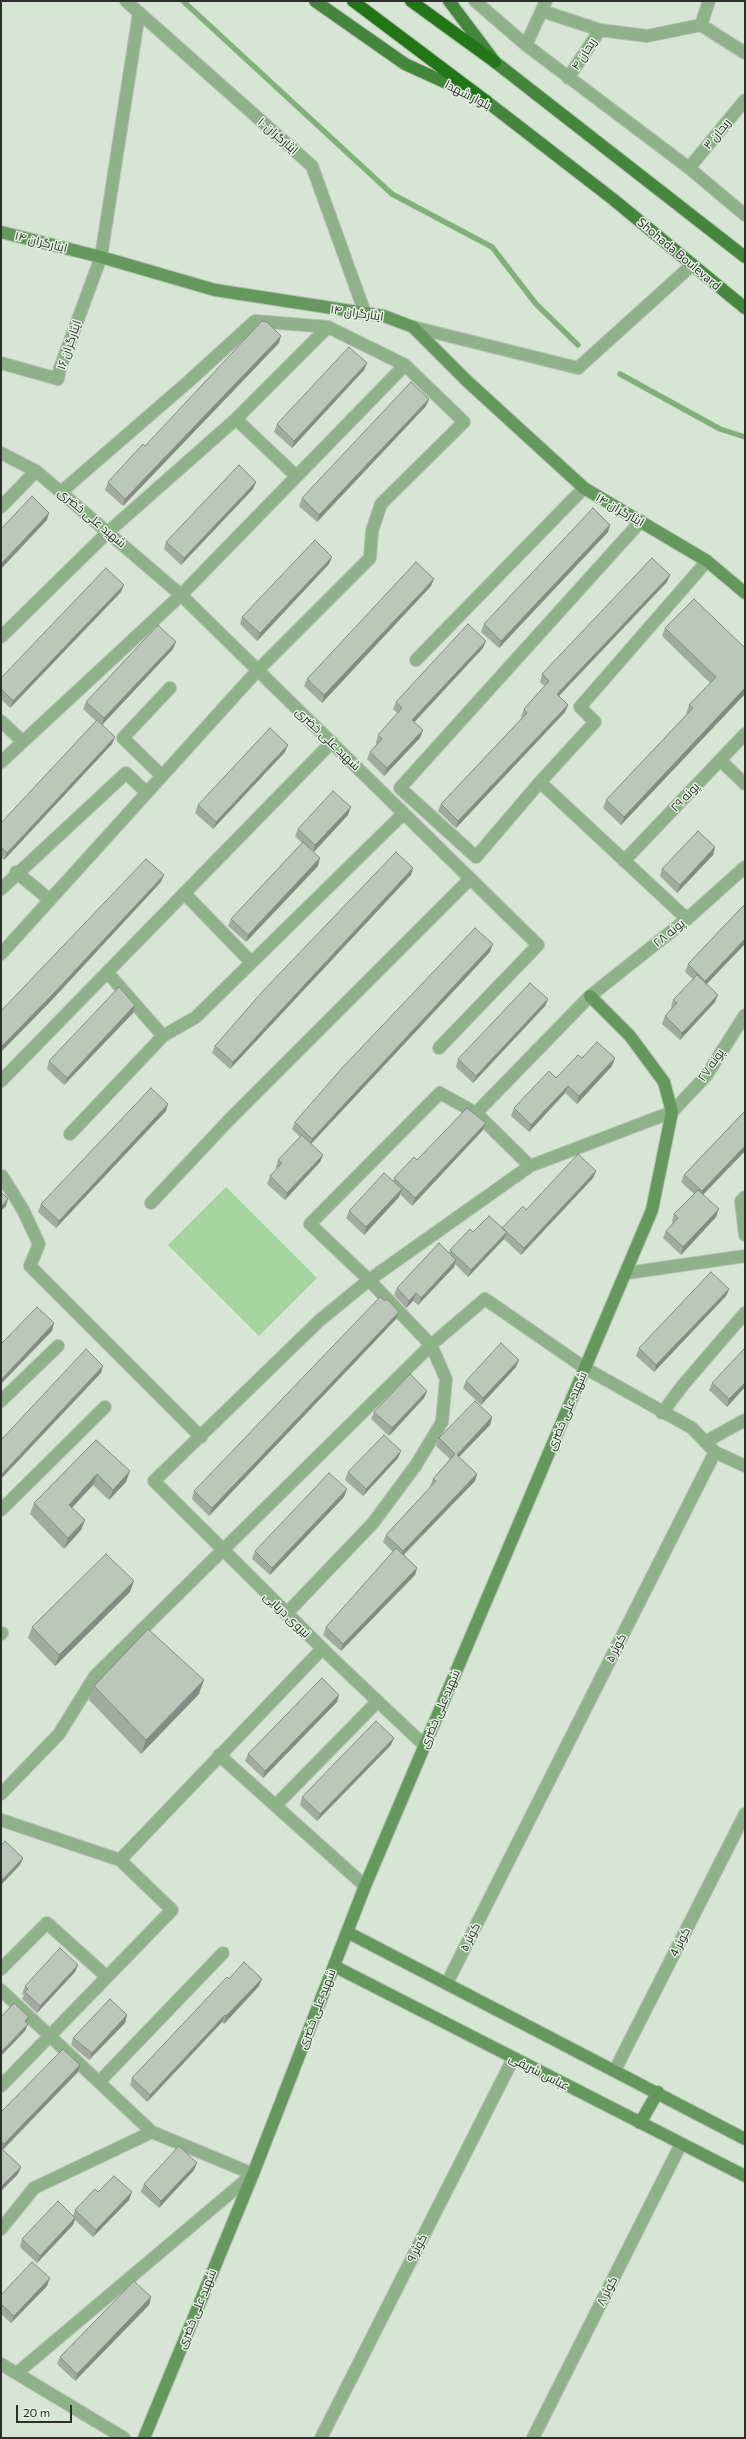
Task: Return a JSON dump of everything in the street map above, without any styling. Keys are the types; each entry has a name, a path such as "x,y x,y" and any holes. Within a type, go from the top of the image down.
{"highway":[{"path":"353,1 486,102"},
{"path":"410,1 495,62"}],"main road":[{"name":"بلوار شهدا","path":"315,1 405,64 486,102 614,200 692,265"},
{"path":"453,2 495,62 745,257"},
{"name":"Shohada Boulevard","path":"692,265 745,308"}],"street":[{"name":"ایثارگران ۱۰","path":"126,1 312,166 365,314"},
{"path":"475,1 526,45 689,168 745,215"},
{"path":"701,25 709,1"},
{"path":"526,45 544,6 600,30 647,36 701,25 745,53"},
{"path":"102,257 139,13"},
{"name":"ریحان ۴","path":"568,78 600,30"},
{"name":"ریحان ۳","path":"689,168 743,107"},
{"name":"ایثارگران ۱۴","path":"1,232 102,257 215,290 384,316 413,326 467,381 584,488 707,561 745,593"},
{"name":"ایثارگران ۱۶","path":"1,363 58,379 60,368 102,257"},
{"path":"413,326 578,368 692,265"},
{"path":"1,954 257,671 370,558 372,531 381,504 464,422 405,365 328,327 254,320 188,382 61,492"},
{"path":"1,637 108,532 236,419 328,327"},
{"path":"1,762 181,595 405,365"},
{"path":"236,419 296,476"},
{"name":"شهید علی خضری","path":"1,453 36,471 181,595 257,671 332,742 402,814 538,945 439,1048"},
{"path":"1,507 36,471"},
{"path":"416,660 584,488"},
{"path":"641,521 400,788 476,857 540,782 595,722 580,707 707,561"},
{"path":"162,776 122,738 170,688"},
{"path":"1,721 22,741"},
{"name":"پونه ۲۹","path":"624,861 745,734"},
{"path":"1,1081 332,742"},
{"path":"720,760 745,784"},
{"path":"1,889 16,872 126,773 147,793"},
{"path":"540,782 687,919"},
{"path":"70,1134 163,1036 196,1017 402,814"},
{"name":"پونه ۲۸","path":"476,1113 590,996 687,919 745,867"},
{"path":"16,872 50,900"},
{"path":"151,1203 229,1120 470,879"},
{"path":"184,893 251,962"},
{"path":"107,972 163,1036"},
{"name":"شهید علی خضری","path":"144,2438 253,2174 365,1886 627,1272 652,1210 672,1112 664,1082 630,1036 590,996"},
{"name":"پونه ۲۷","path":"672,1112 706,1076 743,1019"},
{"path":"286,1614 373,1522 416,1465 442,1422 446,1379 430,1345 369,1280 310,1224 440,1093 476,1113 530,1166"},
{"path":"2,1176 23,1210 39,1244 30,1266 201,1437 320,1320 369,1280 530,1166 672,1112"},
{"path":"745,1197 741,1201 745,1235"},
{"path":"627,1272 745,1256"},
{"path":"1,1794 59,1734 95,1676 430,1345 485,1300 586,1368 662,1413 692,1428 715,1452 745,1466"},
{"path":"662,1413 683,1385 745,1313"},
{"path":"1,1400 58,1346"},
{"path":"1,1510 105,1407"},
{"path":"706,1442 745,1420"},
{"name":"نیروی دریایی","path":"201,1437 154,1481 322,1650 424,1745"},
{"name":"کوثر ۵","path":"447,1983 715,1452"},
{"path":"120,1860 219,1755 322,1650"},
{"path":"276,1805 378,1702"},
{"path":"219,1755 365,1886"},
{"name":"کوثر 4","path":"615,2070 745,1814"},
{"path":"1,1820 120,1860 172,1910 1,2086"},
{"path":"1,1969 47,1923 107,1977"},
{"path":"347,1932 658,2092 745,2139"},
{"path":"100,2081 223,1953"},
{"name":"عباس شریفی","path":"334,1966 513,2059 745,2176"},
{"path":"1,1990 100,2081 152,2132 253,2174 17,2373"},
{"name":"کوثر ۹","path":"321,2438 513,2059"},
{"path":"640,2123 658,2092"},
{"path":"1,2228 34,2188 152,2132"},
{"name":"کوثر ۸","path":"533,2438 681,2144"},
{"path":"1,2364 124,2438"}],"green space":[{"path":"226,1187 317,1278 259,1336 168,1245"}],"building":[{"path":"262,321 267,322 281,336 125,499 108,482 143,444 145,446"},
{"path":"349,347 367,363 294,441 277,424"},
{"path":"411,382 429,399 319,515 302,498"},
{"path":"239,465 256,482 184,558 166,542"},
{"path":"32,496 49,513 1,564 1,529"},
{"path":"593,508 610,525 501,641 484,624"},
{"path":"315,540 332,557 260,633 242,617"},
{"path":"652,558 670,575 557,694 568,705 458,821 441,804 527,713 524,709 549,681 542,674"},
{"path":"416,562 434,579 324,695 307,679"},
{"path":"106,568 124,585 13,701 1,689 1,678"},
{"path":"694,599 745,648 745,688 624,817 606,800 693,708 689,705 716,677 665,628"},
{"path":"468,624 486,641 412,720 423,730 387,768 370,752 382,739 378,735 402,708 396,702"},
{"path":"158,625 176,642 104,718 86,702"},
{"path":"97,720 115,737 7,853 1,847 1,823"},
{"path":"270,728 288,745 216,822 198,805"},
{"path":"333,791 351,807 315,845 298,829"},
{"path":"698,831 715,847 680,885 662,869"},
{"path":"303,842 320,858 248,935 231,919"},
{"path":"396,852 413,868 233,1062 215,1046 262,992"},
{"path":"146,859 164,875 54,993 1,1047 1,1011"},
{"path":"745,904 745,939 705,981 688,964"},
{"path":"475,928 493,944 312,1139 295,1122 342,1068"},
{"path":"697,975 718,995 682,1033 665,1016 677,1003 673,1000"},
{"path":"530,983 548,999 476,1076 458,1059"},
{"path":"119,987 135,1005 67,1078 49,1061"},
{"path":"597,1042 615,1058 579,1096 568,1086 531,1125 514,1108 549,1071 556,1078 578,1055 582,1058"},
{"path":"151,1088 168,1104 59,1221 41,1204"},
{"path":"467,1108 486,1123 415,1198 394,1178 414,1157 417,1160"},
{"path":"745,1111 745,1146 702,1191 684,1175"},
{"path":"302,1135 323,1155 287,1193 270,1176 282,1163 278,1160"},
{"path":"578,1154 596,1171 524,1248 502,1228 523,1206 526,1210"},
{"path":"384,1173 402,1189 366,1227 349,1211"},
{"path":"698,1190 719,1209 683,1247 666,1231 678,1218 674,1214"},
{"path":"1,1192 8,1199 1,1207"},
{"path":"489,1216 507,1232 471,1270 450,1250 470,1229 473,1232"},
{"path":"439,1243 456,1260 421,1298 416,1293 409,1301 397,1288"},
{"path":"711,1272 729,1289 656,1365 639,1348"},
{"path":"380,1297 385,1301 387,1299 399,1312 212,1508 194,1491"},
{"path":"37,1307 54,1323 1,1380 1,1344"},
{"path":"501,1343 519,1360 483,1398 466,1381"},
{"path":"745,1348 745,1383 729,1399 712,1383"},
{"path":"86,1349 103,1366 1,1475 1,1440"},
{"path":"410,1374 427,1391 392,1428 374,1412"},
{"path":"475,1401 492,1417 457,1455 477,1474 403,1551 386,1535 436,1481 433,1479 455,1454 439,1438"},
{"path":"384,1435 401,1451 366,1489 348,1472"},
{"path":"96,1440 130,1471 113,1490 97,1474 69,1505 85,1520 68,1538 34,1503"},
{"path":"329,1473 347,1489 272,1568 255,1551"},
{"path":"396,1548 417,1568 343,1644 326,1627"},
{"path":"106,1554 134,1581 59,1655 32,1627"},
{"path":"148,1629 204,1680 146,1740 94,1686"},
{"path":"322,1678 339,1695 265,1771 248,1754"},
{"path":"376,1721 394,1738 320,1814 302,1797"},
{"path":"5,1841 23,1858 1,1881 1,1846"},
{"path":"60,1948 78,1965 40,2006 25,1992 28,1989 25,1986"},
{"path":"244,1962 262,1979 226,2016 225,2015 150,2095 132,2078 227,1977 229,1979"},
{"path":"110,1999 127,2015 92,2053 73,2038"},
{"path":"14,2003 29,2017 25,2021 28,2024 1,2052 1,2017"},
{"path":"63,2049 80,2065 4,2144 1,2141 1,2112"},
{"path":"179,2146 197,2163 161,2201 144,2184"},
{"path":"1,2148 21,2167 1,2187"},
{"path":"114,2176 132,2192 96,2230 75,2210 95,2189 98,2192"},
{"path":"58,2201 75,2218 40,2256 22,2239"},
{"path":"32,2262 50,2278 14,2316 1,2304 1,2295"},
{"path":"134,2281 151,2297 77,2374 60,2357"}],"waterway":[{"path":"183,1 392,194 492,247 536,304 578,345"},
{"path":"620,374 720,429 745,437"}]}
